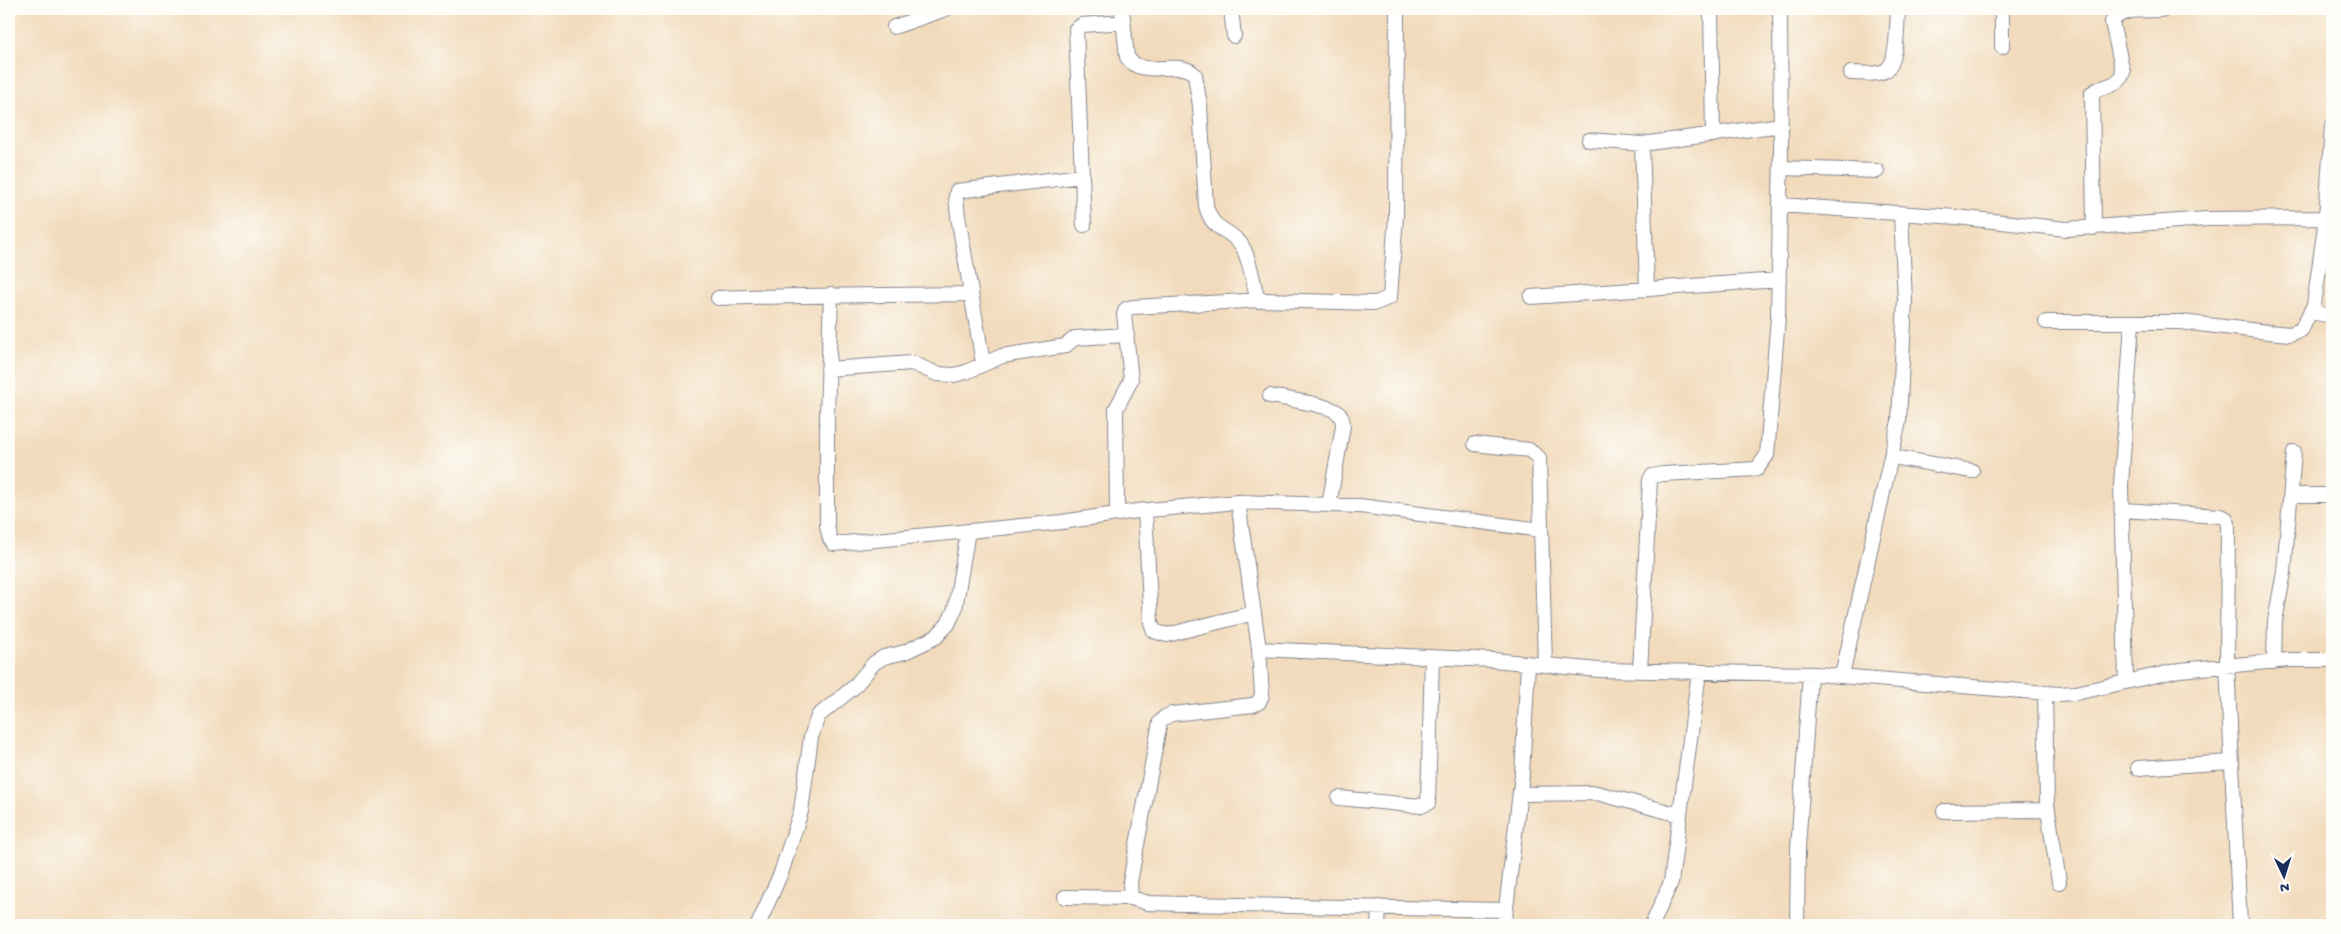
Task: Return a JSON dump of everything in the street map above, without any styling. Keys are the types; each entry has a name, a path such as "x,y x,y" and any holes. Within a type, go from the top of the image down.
{"street":[{"path":"894,27 946,9"},
{"path":"1231,9 1234,36"},
{"path":"1117,514 1116,409 1131,380 1124,314 1126,309 1133,307 1258,301 1376,303 1386,300 1390,296 1396,216 1397,9"},
{"path":"1711,9 1713,135"},
{"path":"1640,671 1650,480 1652,476 1757,469 1763,463 1769,441 1779,280 1781,168 1780,9"},
{"path":"1850,73 1877,73 1886,70 1890,66 1894,58 1898,9"},
{"path":"2002,9 2002,47"},
{"path":"2094,228 2092,93 2098,89 2116,84 2121,80 2123,72 2112,22 2115,16 2125,12 2165,9"},
{"path":"1084,225 1076,29 1082,24 1123,15 1127,57 1132,63 1141,68 1185,68 1195,75 1200,106 1206,206 1210,218 1215,225 1239,242 1244,250 1258,301"},
{"path":"1589,140 1642,144 1781,125"},
{"path":"2046,322 2181,322 2290,334 2301,330 2314,305 2330,183 2332,125"},
{"path":"1642,144 1647,289"},
{"path":"1781,168 1877,171"},
{"path":"984,364 958,216 957,191 1082,176"},
{"path":"1780,205 1901,215 1956,217 2038,228 2094,228 2207,220 2326,218"},
{"path":"1842,676 1893,456 1899,421 1905,300 1901,215"},
{"path":"1531,297 1779,280"},
{"path":"718,298 831,294 868,296 971,294"},
{"path":"831,294 828,368 827,526 830,539 834,544 1062,522 1145,510 1238,502 1360,506 1417,512 1541,530"},
{"path":"2310,312 2332,316"},
{"path":"2126,681 2121,484 2132,322"},
{"path":"828,368 912,363 929,371 947,375 966,372 1002,356 1060,347 1075,338 1127,335"},
{"path":"1270,396 1326,408 1337,412 1342,419 1343,426 1329,505"},
{"path":"1475,444 1529,450 1539,458 1545,664"},
{"path":"2274,662 2274,621 2284,572 2294,452"},
{"path":"1893,456 1972,471"},
{"path":"2291,495 2332,495"},
{"path":"1131,898 1130,882 1160,722 1172,714 1253,705 1259,702 1262,695 1259,649 1238,502"},
{"path":"1145,510 1151,622 1154,631 1167,635 1254,613"},
{"path":"2122,510 2220,516 2225,518 2228,523 2227,665 2240,925"},
{"path":"758,925 781,873 801,811 811,737 818,716 854,687 874,663 884,657 905,652 936,637 948,624 955,609 968,531"},
{"path":"1259,649 1528,663 1640,671 1810,674 2076,693 2180,670 2227,665 2332,660"},
{"path":"1339,798 1420,806 1428,803 1432,658"},
{"path":"1504,925 1520,794 1528,663"},
{"path":"1652,925 1671,882 1699,672"},
{"path":"1797,925 1798,848 1810,674"},
{"path":"2046,692 2048,810 2059,882"},
{"path":"2138,768 2231,762"},
{"path":"1520,794 1597,793 1680,815"},
{"path":"1944,811 2048,810"},
{"path":"1065,897 1131,898 1148,903 1506,910"},
{"path":"1378,925 1379,907"}]}
